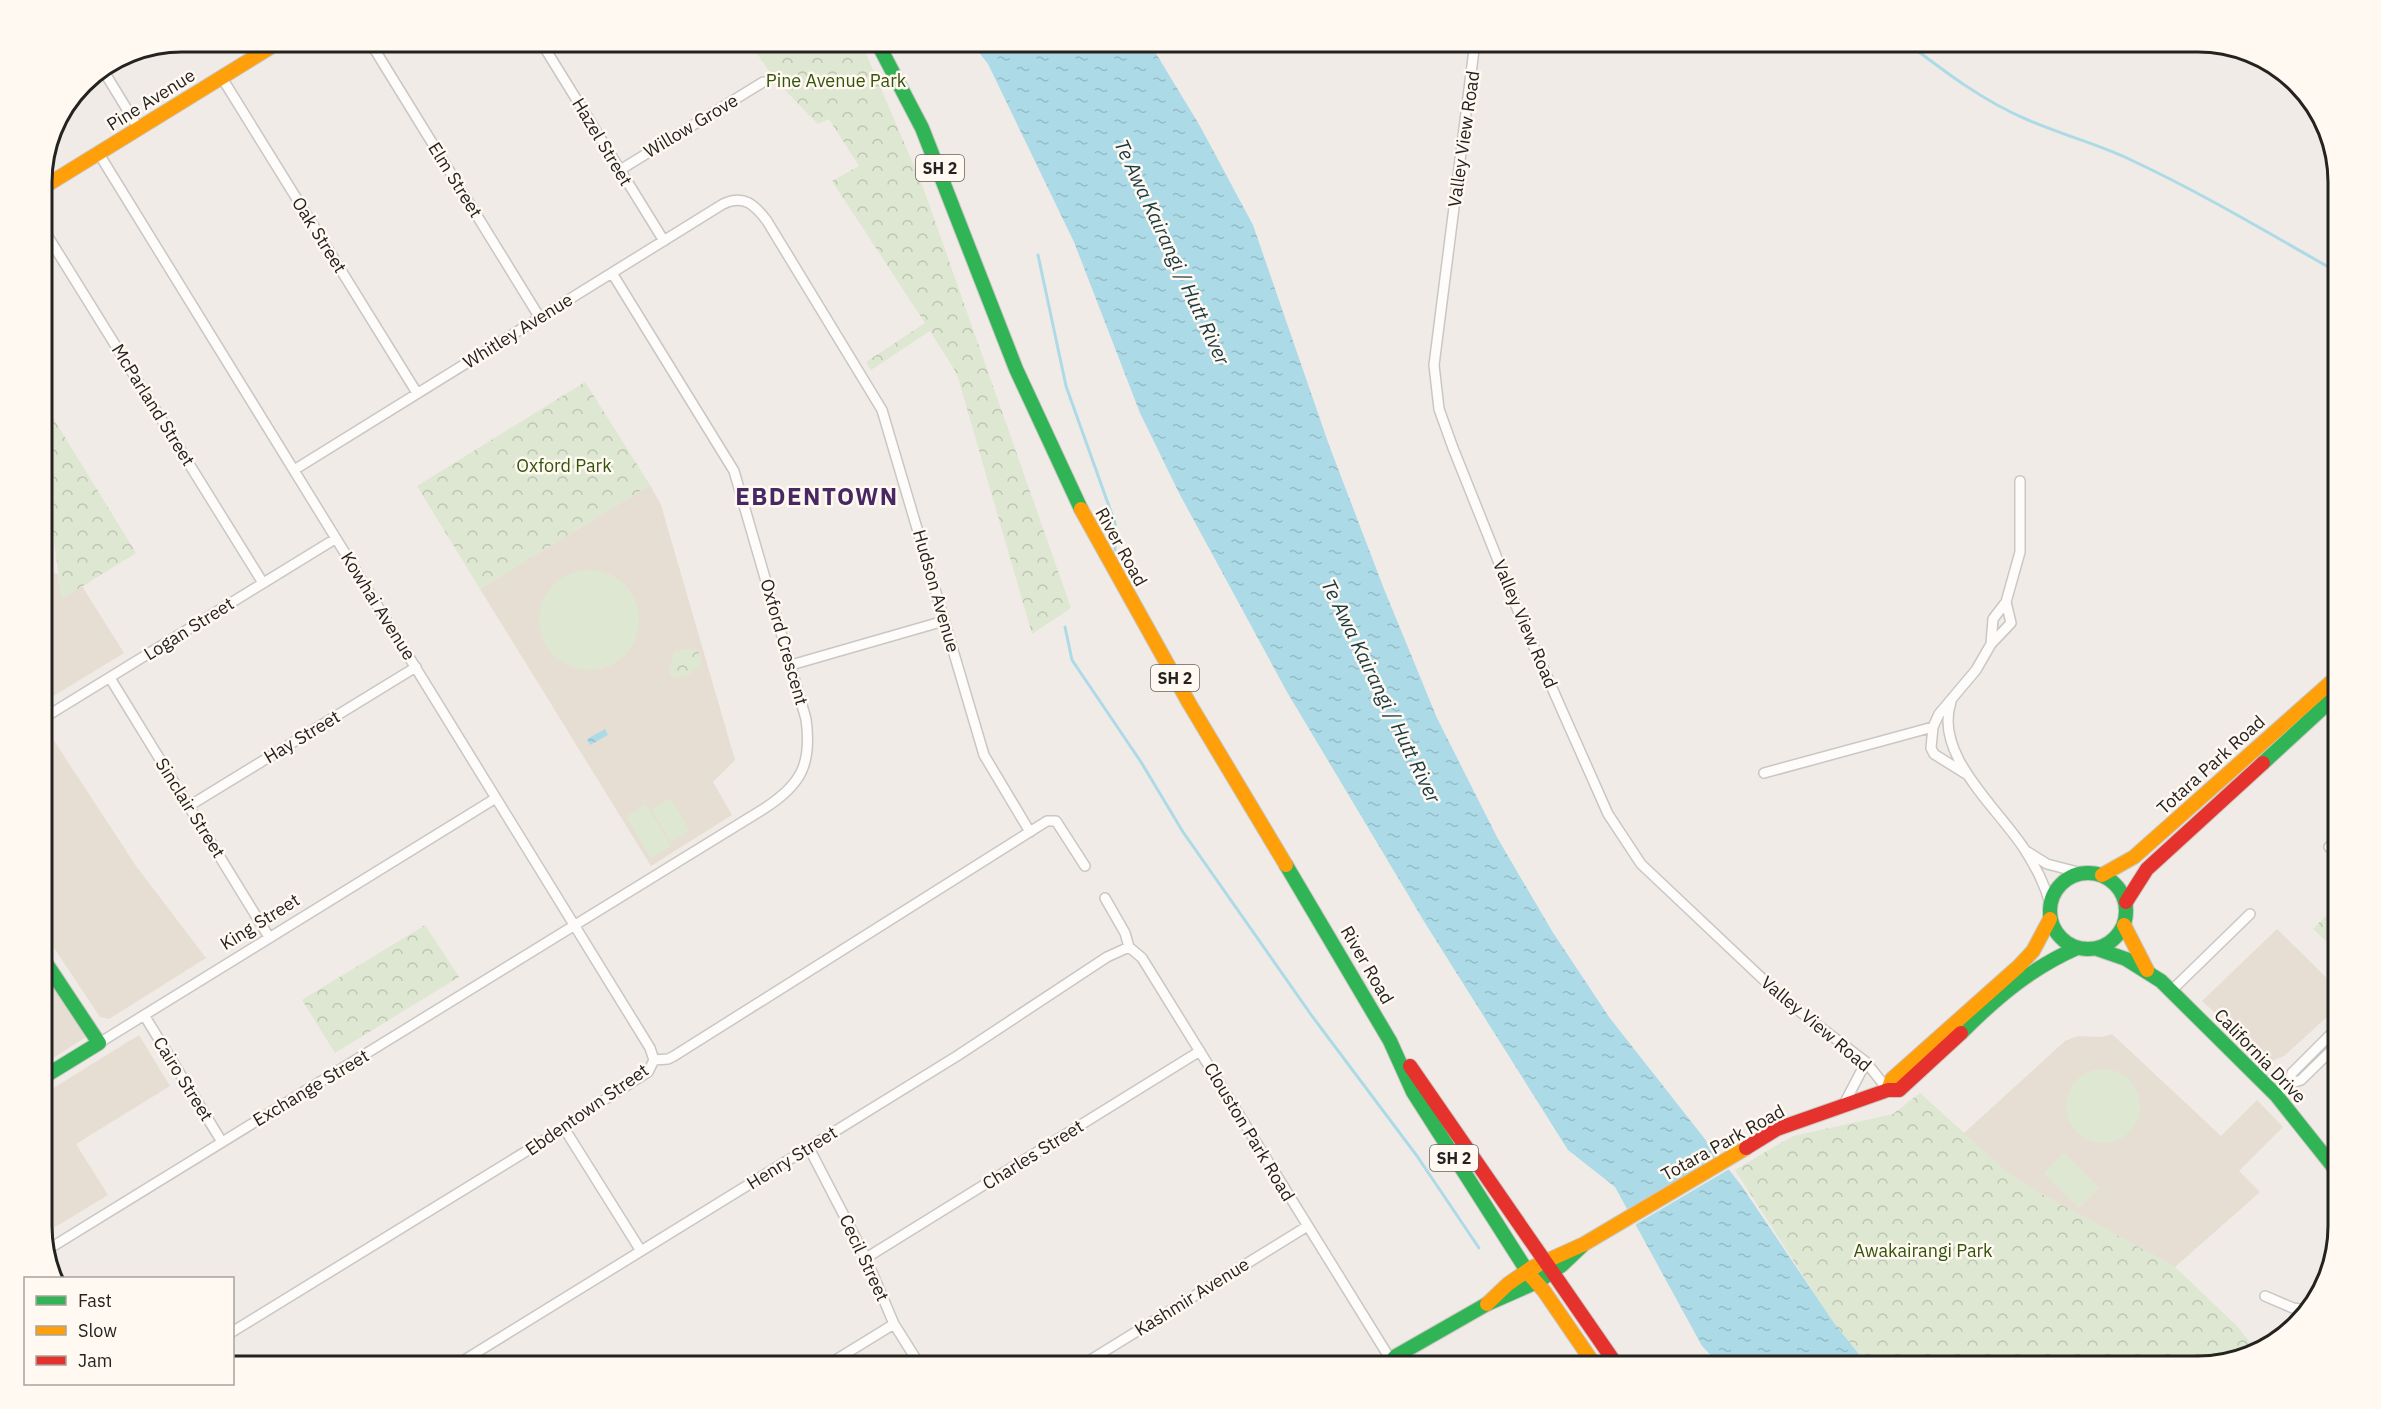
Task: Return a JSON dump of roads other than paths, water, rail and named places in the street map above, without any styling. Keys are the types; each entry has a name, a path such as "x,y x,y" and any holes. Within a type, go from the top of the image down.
{"main road":[{"name":"Pine Avenue","path":"53,181 263,52"},
{"name":"River Road","path":"882,52 922,128 944,179 1016,369 1073,495 1177,682 1390,1041 1413,1092 1526,1271 1589,1357"},
{"name":"Totara Park Road","path":"2102,875 2134,857 2328,685"},
{"name":"Totara Park Road","path":"2126,902 2147,869 2328,703"},
{"path":"2082,873 2102,875 2117,886 2126,902 2124,925 2113,940 2097,949 2077,948 2060,937 2050,919 2050,904 2061,883 2082,873"},
{"name":"Totara Park Road","path":"1887,1090 1892,1079 2019,966 2032,951 2050,919"},
{"name":"California Drive","path":"2124,925 2147,970"},
{"name":"Totara Park Road","path":"1487,1304 1497,1291 1553,1254 1584,1244 1777,1129 1864,1101 1887,1090 1899,1090 2029,971 2061,953 2077,948"},
{"name":"California Drive","path":"2097,949 2147,970 2171,991 2276,1095 2328,1160"},
{"path":"53,974 99,1043"},
{"name":"River Road","path":"1390,1041 1422,1082 1611,1357"},
{"name":"King Street","path":"53,1071 99,1043"},
{"name":"Totara Park Road","path":"1404,1357 1487,1304 1561,1268 1584,1244"}],"street":[{"name":"Elm Street","path":"376,52 540,318"},
{"name":"Hazel Street","path":"547,52 664,242"},
{"name":"Valley View Road","path":"1476,52 1434,365 1439,409 1453,448 1521,618 1608,814 1641,864 1786,1001 1866,1062 1887,1090"},
{"path":"107,77 139,129"},
{"name":"Oak Street","path":"222,78 417,393"},
{"name":"Willow Grove","path":"620,170 763,82"},
{"name":"Kowhai Avenue","path":"99,154 651,1048 654,1060"},
{"name":"Whitley Avenue","path":"294,470 723,204 745,200"},
{"name":"Hudson Avenue","path":"745,200 755,206 767,221 882,410 984,755 1030,832"},
{"name":"McParland Street","path":"53,245 263,583"},
{"name":"Oxford Crescent","path":"575,925 790,791 803,768 809,739 806,719 791,665 734,471 612,273"},
{"path":"1991,644 1993,619 2006,602 2020,552 2020,482"},
{"name":"Logan Street","path":"53,712 335,539"},
{"path":"1966,774 1934,754 1931,748 1933,728 1939,714 1976,670 1991,644 2011,622 2006,602"},
{"path":"791,665 944,621"},
{"name":"Hay Street","path":"189,806 416,667"},
{"name":"Sinclair Street","path":"110,678 269,938"},
{"path":"1951,702 1947,723 1966,774 2024,848 2042,878 2050,904"},
{"path":"1764,773 1933,728"},
{"name":"King Street","path":"99,1043 496,798"},
{"name":"Ebdentown Street","path":"234,1331 564,1128 648,1072 654,1060 675,1056 1047,821 1056,821 1085,866"},
{"path":"2024,848 2047,864 2082,873"},
{"name":"Clouston Park Road","path":"1105,898 1125,933 1129,947 1142,958 1386,1357"},
{"path":"2171,991 2250,914"},
{"name":"Exchange Street","path":"54,1245 575,925"},
{"name":"Henry Street","path":"469,1357 1042,1002 1107,957 1129,947"},
{"name":"Cairo Street","path":"144,1016 222,1142"},
{"path":"2289,1084 2292,1073 2328,1037"},
{"name":"Charles Street","path":"866,1258 1200,1051"},
{"path":"2276,1095 2289,1084 2301,1080 2328,1053"},
{"path":"1843,1106 1866,1062"},
{"path":"564,1128 641,1251"},
{"name":"Cecil Street","path":"809,1148 866,1258 894,1324 915,1357"},
{"name":"Kashmir Avenue","path":"1094,1357 1306,1227"},
{"path":"2265,1296 2299,1309"},
{"path":"840,1357 894,1324"}],"water":[{"name":"Te Awa Kairangi / Hutt River","path":"979,52 1155,52 1200,126 1253,225 1329,445 1384,589 1437,718 1498,839 1552,931 1609,1017 1741,1185 1834,1323 1861,1357 1712,1357 1702,1346 1615,1187 1568,1150 1425,923 1287,692 1179,493 1140,413 1074,242 988,64"},
{"path":"605,729 608,735 590,745 587,739"}],"waterway":[{"path":"1919,52 1995,104 2028,120 2131,160 2236,214 2328,267"},
{"path":"1038,255 1066,386 1115,523 1115,550"},
{"path":"1065,627 1072,660 1141,762 1183,832 1312,1016 1417,1156 1479,1248"}],"district":[{"name":"EBDENTOWN","path":"817,497"}],"park label":[{"name":"Pine Avenue Park","path":"836,81"},
{"name":"Oxford Park","path":"564,466"},
{"name":"Awakairangi Park","path":"1923,1251"}]}
